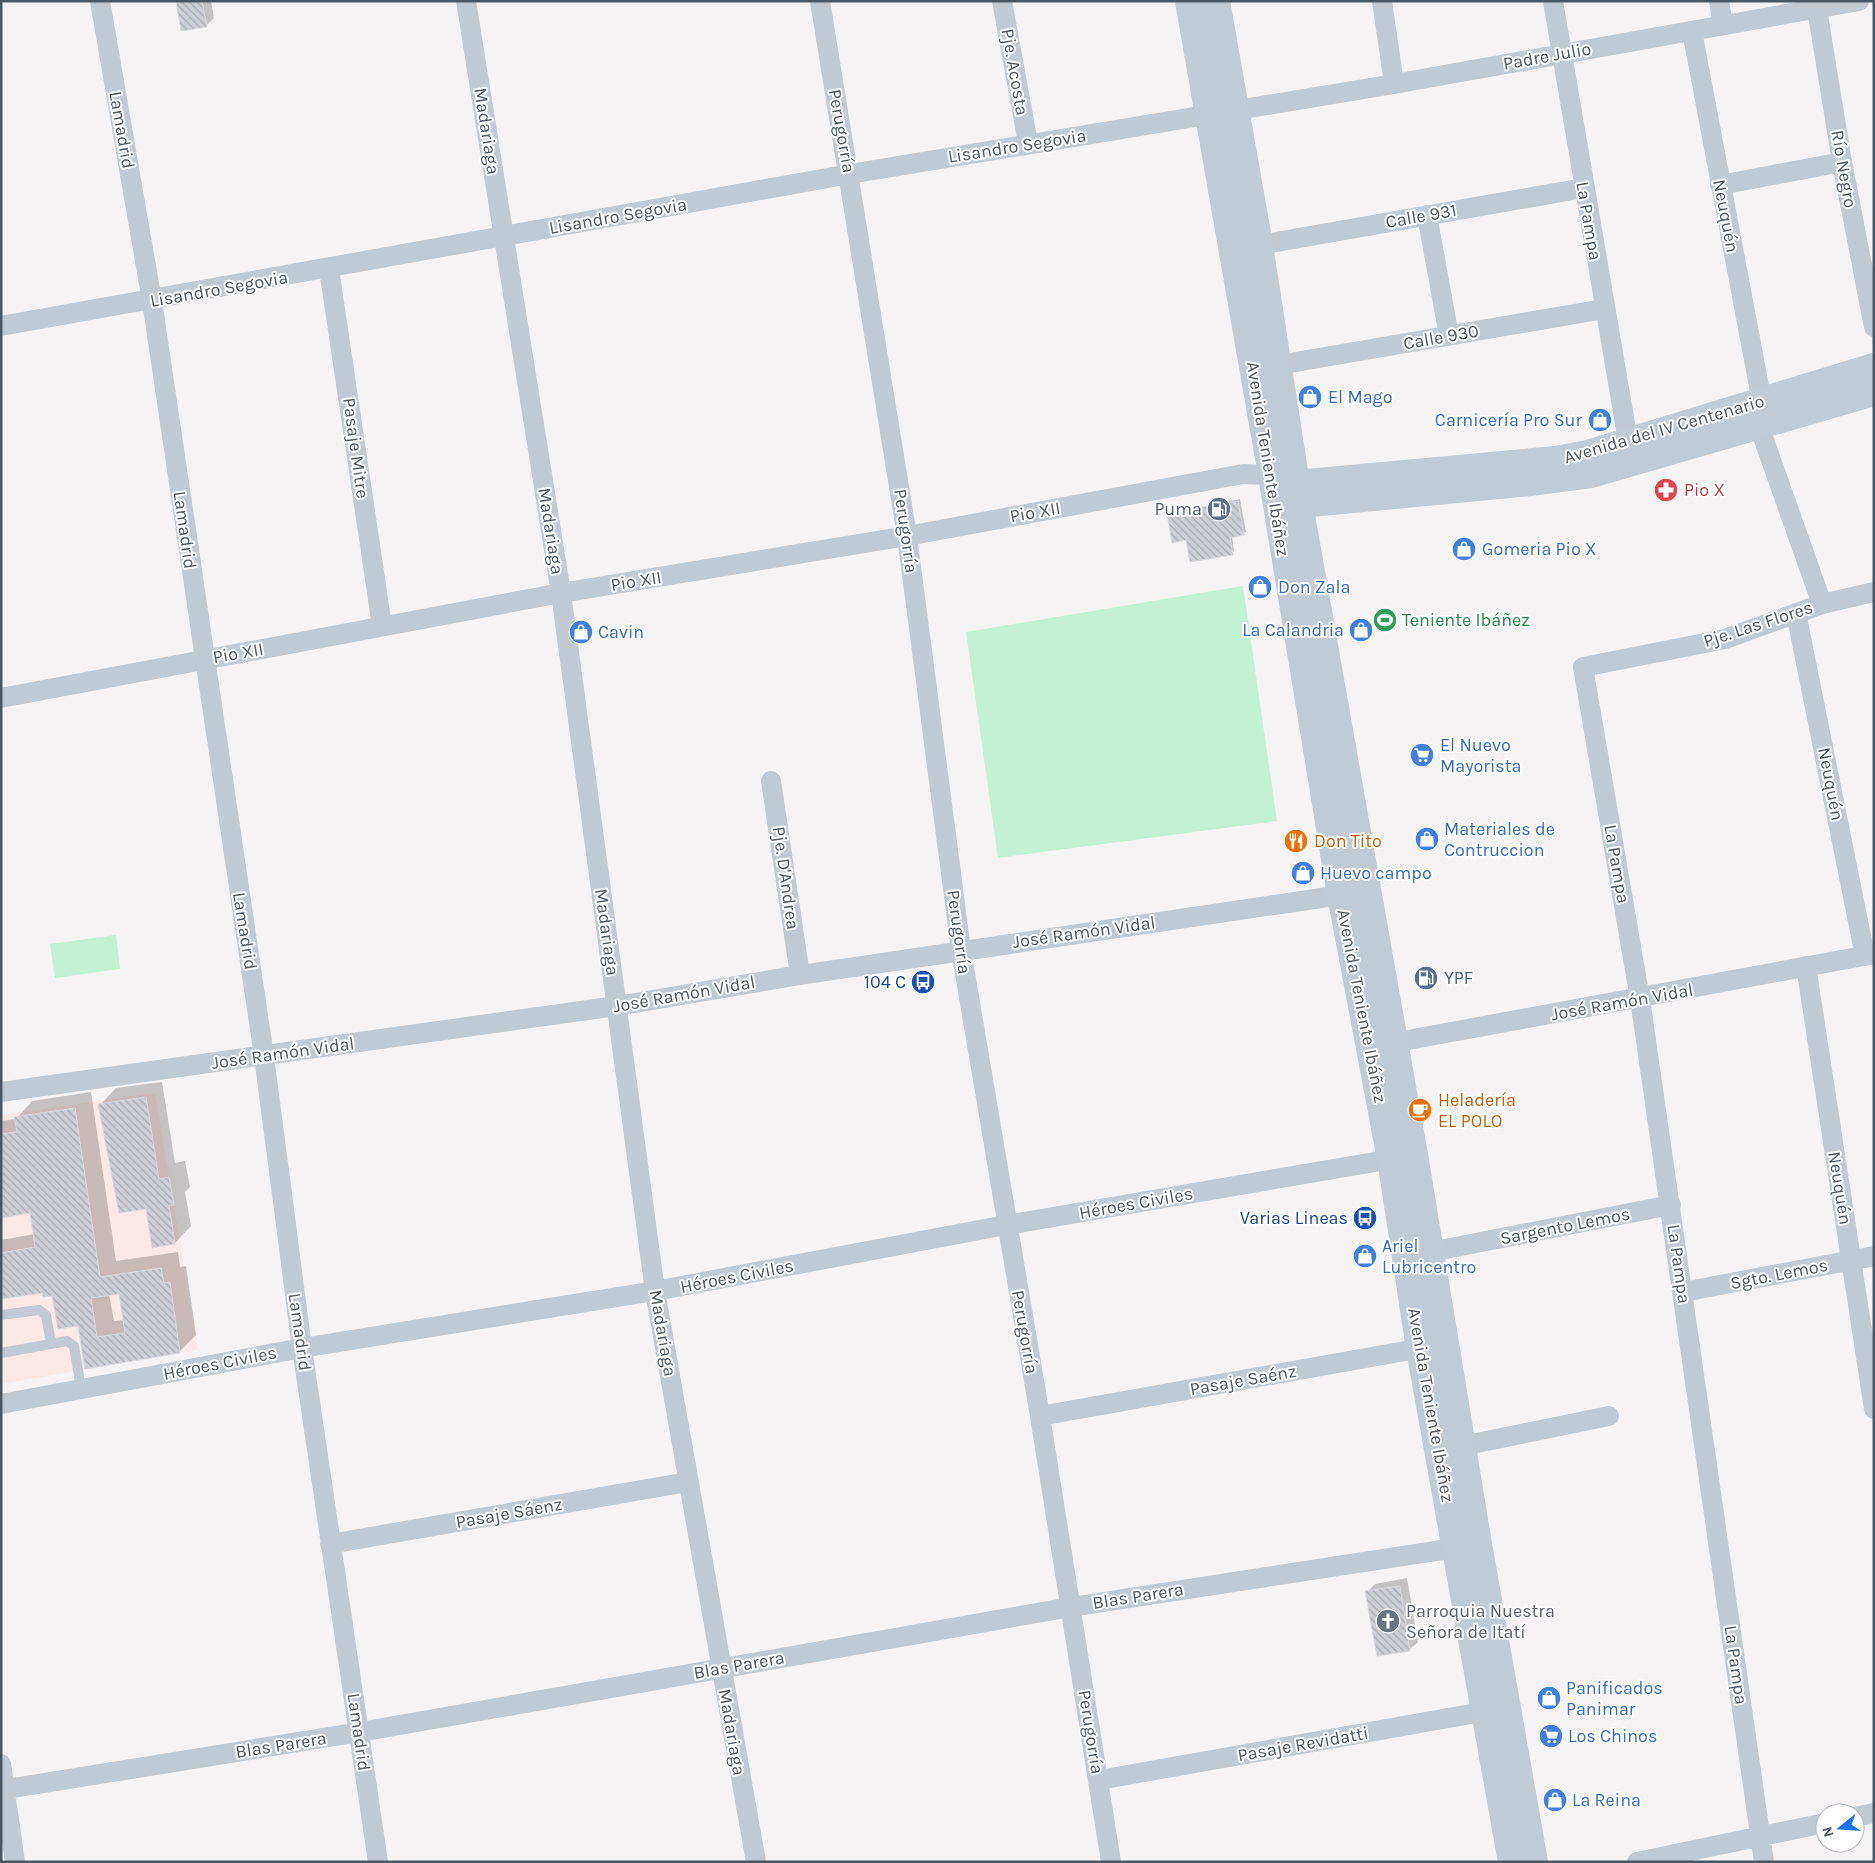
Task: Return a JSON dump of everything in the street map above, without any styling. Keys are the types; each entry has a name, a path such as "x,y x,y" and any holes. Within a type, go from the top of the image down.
{"main road":[{"name":"Avenida Teniente Ibáñez","path":"1189,1 1209,115 1286,493 1353,893 1403,1157 1432,1346 1497,1710 1534,1862"},
{"name":"Avenida Teniente Ibáñez","path":"1216,1 1278,365 1286,493"},
{"name":"Avenida del IV Centenario","path":"1286,493 1530,482 1591,474 1760,414 1874,367"},
{"name":"Avenida del IV Centenario","path":"1286,493 1555,460 1588,454 1628,441 1874,392"},
{"name":"Avenida Teniente Ibáñez","path":"1403,1157 1430,1252 1432,1346 1462,1446 1467,1546"},
{"name":"Avenida Teniente Ibáñez","path":"1497,1710 1512,1862"}],"street":[{"name":"Lamadrid","path":"100,1 152,301 264,1056 302,1348 378,1862"},
{"name":"Madariaga","path":"466,1 561,593 655,1291 756,1862"},
{"name":"Perugorría","path":"820,1 850,174 907,536 961,950 1006,1226 1040,1416 1111,1862"},
{"name":"Pje. Acosta","path":"1002,1 1028,143"},
{"path":"1382,1 1394,84"},
{"name":"La Pampa","path":"1553,1 1628,441"},
{"path":"1719,1 1722,25"},
{"name":"Padre Julio","path":"1235,111 1859,1"},
{"name":"Río Negro","path":"1817,9 1842,162 1874,327"},
{"name":"Neuquén","path":"1692,31 1760,414 1822,604"},
{"name":"Lisandro Segovia","path":"1,326 152,301 850,174 1028,143 1235,111"},
{"path":"1720,185 1842,162"},
{"name":"Calle 931","path":"1259,245 1584,188"},
{"path":"1427,215 1449,336"},
{"name":"Pasaje Mitre","path":"329,269 382,626"},
{"name":"Calle 930","path":"1278,365 1604,309"},
{"name":"Pio XII","path":"1,698 561,593 907,536 1243,474 1286,493"},
{"name":"Pje. Las Flores","path":"1583,667 1725,639 1822,604 1874,592"},
{"name":"Neuquén","path":"1796,613 1870,955"},
{"name":"La Pampa","path":"1583,667 1640,999 1684,1292 1764,1862"},
{"name":"Pje. D'Andrea","path":"771,781 800,975"},
{"name":"José Ramón Vidal","path":"1,1092 617,1006 961,950 1353,893"},
{"name":"José Ramón Vidal","path":"1381,1045 1640,999 1870,955"},
{"name":"Neuquén","path":"1806,966 1874,1409"},
{"name":"Héroes Civiles","path":"1,1404 302,1348 655,1291 1006,1226 1403,1157"},
{"name":"Sargento Lemos","path":"1430,1252 1671,1205"},
{"name":"Sgto. Lemos","path":"1684,1292 1874,1256"},
{"name":"Pasaje Saénz","path":"1040,1416 1432,1346"},
{"path":"1462,1446 1609,1416"},
{"name":"Pasaje Sáenz","path":"330,1544 688,1482"},
{"name":"Blas Parera","path":"3,1790 360,1732 1071,1606 1467,1546"},
{"name":"Pasaje Revidatti","path":"1099,1780 1497,1710"},
{"path":"1,1764 3,1790 15,1862"},
{"path":"1637,1862 1815,1825"}],"lane":[{"path":"1,1315 39,1310 46,1315 51,1343"},
{"path":"1,1353 67,1341 74,1346 81,1389"}],"shaded area":[{"path":"155,1093 198,1350 1,1384 1,1115"}],"green space":[{"path":"1243,586 1277,821 998,858 966,632"},
{"path":"116,935 120,969 55,978 50,944"}],"building":[{"path":"176,1 202,1 207,27 181,31"},
{"path":"1238,501 1244,535 1230,538 1233,555 1190,562 1186,540 1172,543 1167,513"},
{"path":"146,1097 159,1179 169,1177 174,1205 169,1206 175,1244 152,1248 146,1209 119,1213 98,1104"},
{"path":"75,1108 100,1277 161,1268 164,1283 170,1282 180,1353 85,1369 78,1326 58,1329 52,1296 43,1297 42,1293 1,1299 1,1253 35,1247 30,1213 1,1218 1,1134 17,1132 14,1117","holes":["119,1294 125,1333 97,1337 91,1298"]},
{"name":"Parroquia Nuestra Señora de Itatí","path":"1400,1586 1410,1651 1377,1656 1365,1591"}],"place":[{"name":"El Mago","path":"1310,397"},
{"name":"Carnicería Pro Sur","path":"1600,420"},
{"name":"Pio X","path":"1666,490"},
{"name":"Puma","path":"1219,509"},
{"name":"Gomeria Pio X","path":"1464,549"},
{"name":"Don Zala","path":"1260,587"},
{"name":"Teniente Ibáñez","path":"1385,620"},
{"name":"La Calandria","path":"1361,630"},
{"name":"Cavin","path":"581,632"},
{"name":"El Nuevo Mayorista","path":"1422,755"},
{"name":"Materiales de Contruccion","path":"1427,839"},
{"name":"Don Tito","path":"1296,841"},
{"name":"Huevo campo","path":"1303,873"},
{"name":"YPF","path":"1426,978"},
{"name":"104 C","path":"923,982"},
{"name":"Heladería EL POLO","path":"1420,1110"},
{"name":"Varias Lineas","path":"1365,1218"},
{"name":"Ariel Lubricentro","path":"1365,1256"},
{"name":"Parroquia Nuestra Señora de Itatí","path":"1388,1621"},
{"name":"Panificados Panimar","path":"1549,1698"},
{"name":"Los Chinos","path":"1551,1736"},
{"name":"La Reina","path":"1555,1800"}]}
